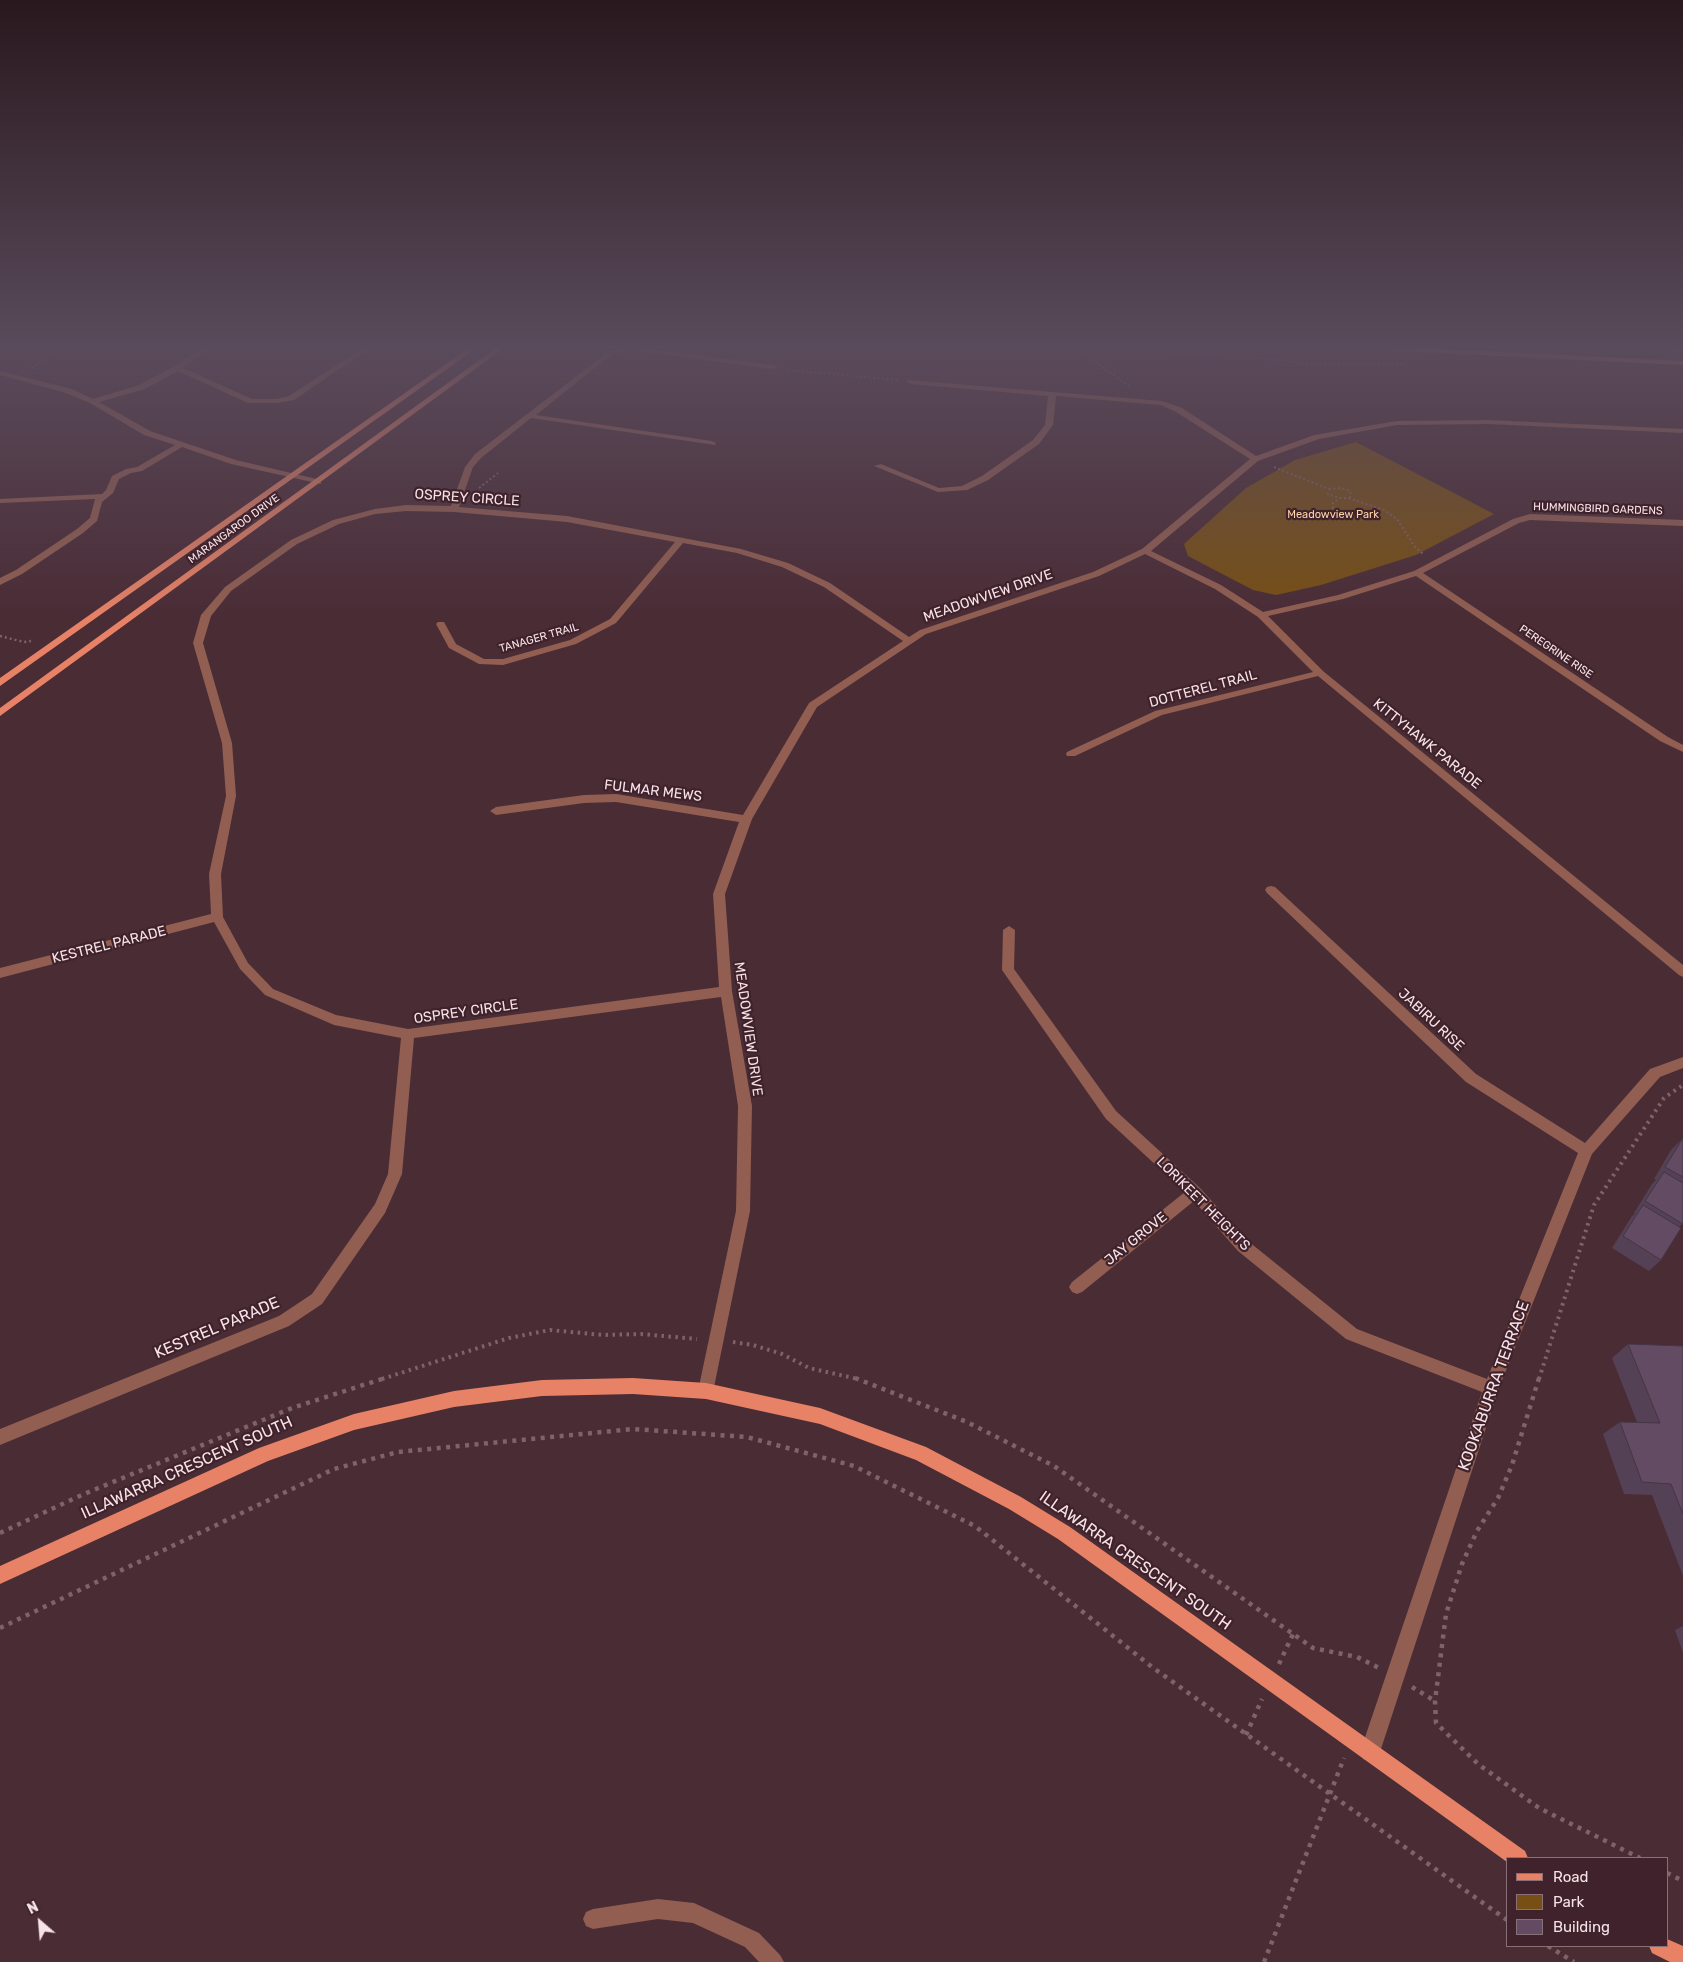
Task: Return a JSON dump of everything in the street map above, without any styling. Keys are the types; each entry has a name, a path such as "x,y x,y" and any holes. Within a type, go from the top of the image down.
{"main road":[{"name":"MARANGAROO DRIVE","path":"0,684 348,437"},
{"name":"MARANGAROO DRIVE","path":"0,714 380,437"},
{"name":"ILLAWARRA CRESCENT SOUTH","path":"0,1575 264,1454 354,1422 454,1399 542,1388 633,1386 706,1391 820,1416 920,1453 1015,1503 1064,1533 1517,1857"},
{"path":"1661,1947 1683,1957"}],"street":[{"path":"157,437 234,462 318,482"},
{"path":"454,509 469,467 478,456 503,437"},
{"path":"669,437 712,443"},
{"path":"878,466 938,490 953,490 964,488 985,478 1041,437"},
{"path":"1220,437 1255,459"},
{"name":"MEADOWVIEW DRIVE","path":"706,1391 743,1211 746,1106 726,991 719,894 746,819 813,704 923,632 1096,574 1145,552 1255,459 1315,437"},
{"path":"0,582 19,572 80,531 94,519 98,501 110,491 115,478 129,471 139,469 181,444"},
{"path":"0,501 104,496"},
{"name":"OSPREY CIRCLE","path":"726,991 408,1034 334,1020 269,992 244,966 217,917 215,874 231,796 226,743 198,643 206,615 228,589 294,542 336,522 375,512 406,508 454,509 567,519 738,551 784,564 827,585 909,641"},
{"name":"HUMMINGBIRD GARDENS","path":"1260,615 1340,597 1417,573 1516,521 1530,517 1683,523"},
{"name":"TANAGER TRAIL","path":"441,624 452,646 482,662 503,662 573,642 613,621 680,541"},
{"name":"KITTYHAWK PARADE","path":"1145,552 1218,587 1260,615 1320,673 1683,972"},
{"name":"PEREGRINE RISE","path":"1417,573 1664,739 1683,749"},
{"name":"DOTTEREL TRAIL","path":"1071,754 1159,713 1320,673"},
{"name":"FULMAR MEWS","path":"496,811 584,799 616,798 746,819"},
{"name":"JABIRU RISE","path":"1271,890 1471,1078 1586,1151"},
{"name":"KESTREL PARADE","path":"0,973 217,917"},
{"name":"LORIKEET HEIGHTS","path":"1010,930 1008,970 1111,1115 1195,1192 1243,1246 1352,1334 1491,1388"},
{"name":"KESTREL PARADE","path":"0,1437 284,1321 317,1298 380,1208 395,1174 408,1034"},
{"name":"KOOKABURRA TERRACE","path":"1370,1752 1491,1388 1586,1151 1655,1072 1683,1062"},
{"name":"JAY GROVE","path":"1077,1287 1195,1192"},
{"path":"592,1919 658,1909 694,1913 752,1940 773,1962"}],"path":[{"path":"1255,459 1329,490 1341,488 1350,491 1351,496 1348,498"},
{"path":"473,492 498,473"},
{"path":"1329,490 1328,494 1339,498 1348,498 1384,510 1397,519 1415,547 1437,563"},
{"path":"1338,516 1333,510 1333,503 1339,498"},
{"path":"0,636 24,642 35,641"},
{"path":"1638,1857 1539,1808 1478,1764 1436,1723 1435,1701 1446,1614 1462,1564 1477,1531 1498,1498 1512,1465 1594,1205 1664,1098 1683,1085"},
{"path":"0,1533 84,1494 292,1408 509,1338 550,1330 602,1335 641,1334 715,1340 753,1345 782,1354 809,1368 850,1376 967,1422 1054,1466 1313,1648 1357,1657 1395,1675 1435,1701"},
{"path":"0,1628 334,1470 398,1452 634,1429 747,1437 854,1466 975,1526 1152,1667 1506,1919"},
{"path":"1264,1962 1351,1739"},
{"path":"1668,1874 1683,1881"},
{"path":"1550,1947 1574,1962"}],"green space":[{"name":"Meadowview Park","path":"1356,442 1494,514 1416,555 1321,585 1276,595 1253,590 1188,556 1184,544 1246,488 1295,460"}],"building":[{"path":"1683,1138 1683,1177 1665,1167"},
{"path":"1664,1172 1683,1183 1683,1224 1645,1201"},
{"path":"1643,1205 1681,1228 1661,1260 1623,1236"},
{"path":"1628,1344 1683,1346 1683,1514 1671,1484 1642,1482 1620,1422 1660,1423"}]}
